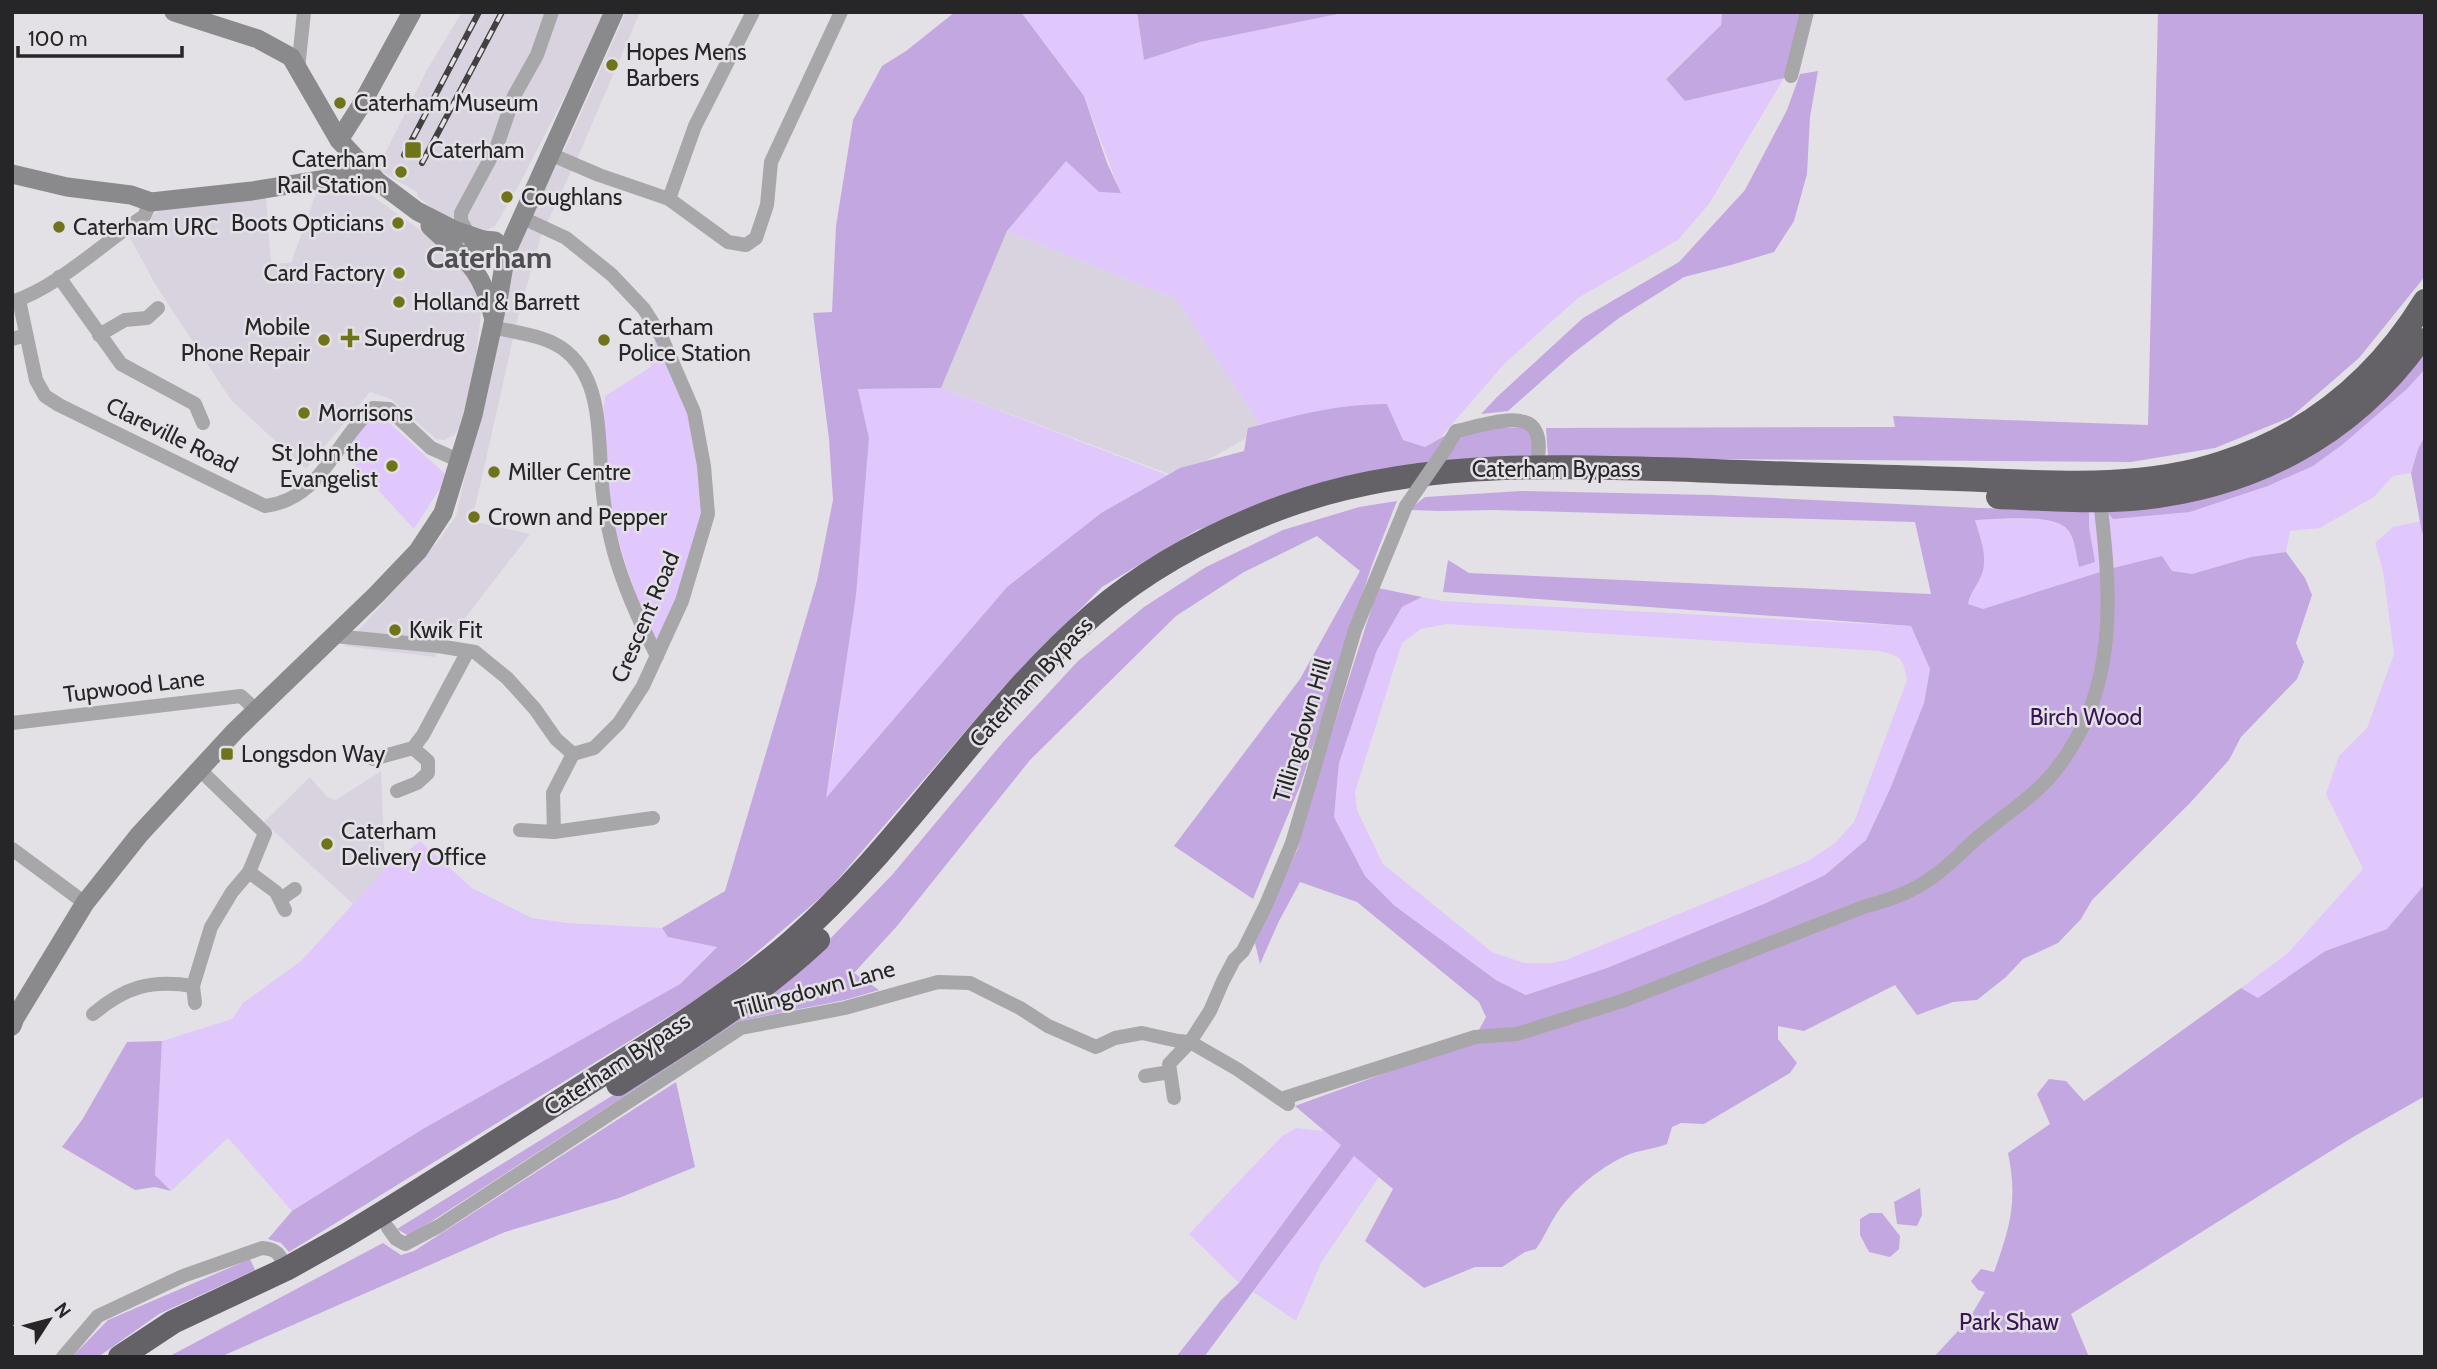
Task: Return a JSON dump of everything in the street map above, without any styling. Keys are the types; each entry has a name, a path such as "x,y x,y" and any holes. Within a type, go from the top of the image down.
{"highway":[{"name":"Caterham Bypass","path":"120,1357 173,1322 286,1269 406,1199 705,1008 786,946 837,900 893,839 1009,700 1068,638 1099,610 1196,546 1244,523 1287,506 1340,491 1438,472 1537,466 2029,481 2129,481 2172,476 2217,465 2295,433 2321,415 2375,369 2398,343 2425,301"},
{"name":"Caterham Bypass","path":"148,1357 200,1326 284,1287 388,1228 666,1054 752,996 793,963 850,910 897,860 1030,699 1074,653 1127,608 1190,566 1276,526 1319,511 1395,494 1444,486 1512,482 2100,500 2180,492 2225,481 2296,452 2355,413 2388,382 2425,334"}],"main road":[{"path":"174,12 258,38 291,57 339,139 377,181 418,211 480,239 495,241 505,260"},
{"path":"339,139 360,107 412,12"},
{"path":"13,1020 85,903 139,835 198,768 418,551 443,513 460,461 505,260 614,12"},
{"path":"12,174 67,187 131,195 151,202 252,191 325,179 349,172 360,163"},
{"path":"418,211 427,223 482,275 493,275 505,260"},
{"path":"493,322 484,285 474,268 473,248 480,239 503,228 524,212"}],"street":[{"path":"298,70 304,12"},
{"path":"480,239 463,226 461,213 497,146 514,96 537,55 552,12"},
{"path":"669,199 695,126 753,12"},
{"path":"550,154 599,175 669,199 728,242 746,245 756,238 768,205 771,162 841,12"},
{"path":"1791,76 1807,12"},
{"path":"16,301 59,277 144,216 151,202"},
{"name":"Crescent Road","path":"524,212 566,238 612,275 644,309 661,336 694,411 704,466 708,514 682,601 657,656 643,686 619,723 594,748 573,754"},
{"path":"59,277 121,364 195,404 203,423"},
{"name":"Clareville Road","path":"16,301 19,337 45,396 265,506 295,498 310,486 350,431 373,408 389,409 431,448 460,461"},
{"path":"99,335 125,320 147,318 159,308"},
{"path":"493,322 557,344 570,354 582,369 594,401 603,495 614,553 637,618 657,656"},
{"name":"Tillingdown Hill","path":"1170,1072 1169,1064 1190,1042 1210,1011 1226,975 1243,951 1292,843 1355,630 1406,506 1456,431 1510,419 1532,426 1537,433 1537,466"},
{"path":"1190,1042 1228,1063 1286,1102 1475,1037 1517,1034 1613,1004 1866,906 1891,900 1937,874 2057,768 2091,710 2102,671 2109,629 2100,500"},
{"path":"334,636 475,652 507,678 535,709 556,739 573,754 553,793 554,832"},
{"path":"373,759 413,748 424,735 468,651"},
{"name":"Tupwood Lane","path":"12,723 242,696 256,710"},
{"path":"397,791 416,783 428,773 428,761 413,748"},
{"path":"195,1003 193,986 211,927 232,892 249,872 265,833 198,768"},
{"path":"520,830 554,832 653,818"},
{"path":"12,849 85,903"},
{"path":"249,872 276,892 283,905 295,889"},
{"path":"93,1014 113,998 133,988 169,982 193,986"},
{"name":"Tillingdown Lane","path":"388,1228 396,1239 405,1244 439,1226 741,1028 845,1008 938,982 970,983 1020,1008 1048,1027 1096,1047 1115,1038 1142,1033 1190,1042"},
{"path":"1145,1076 1170,1072 1174,1098"},
{"path":"63,1357 98,1316 183,1276 262,1248 275,1249 286,1269"}],"shaded area":[{"path":"462,12 608,12 518,187 495,226 476,234 451,222 418,197 417,192 377,169 428,68"},
{"path":"626,12 640,12 541,236 518,317 472,521 530,534 435,657 344,646 435,545 456,516 496,337 512,248 564,151"},
{"path":"1021,12 1137,12 1144,60 1200,42 1348,12 1722,12 1721,25 1666,78 1685,101 1784,78 1709,204 1678,240 1578,298 1505,363 1440,438 1425,447 1403,440 1387,404 1323,410 1263,429 1176,299 1007,231 1066,160 1099,192 1120,192 1084,96"},
{"path":"359,179 371,195 463,261 482,305 474,373 459,428 454,435 444,440 436,439 391,399 370,392 306,469 231,400 155,284 128,234 169,203 266,198 271,263 291,263 318,188 339,186"},
{"path":"1007,231 1176,299 1263,429 1177,477 941,388"},
{"path":"661,336 694,412 708,514 657,656 611,513 603,416 605,396 651,367 642,348"},
{"path":"2425,369 2425,436 2411,473 2393,476 2374,497 2320,528 2290,531 2286,552 2251,557 2192,574 2113,568 1983,610 1968,605 1969,595 1982,575 1974,519 2024,518 2061,524 2068,529 2072,537 2079,567 2089,527 2089,510 2190,512 2268,486 2313,466 2342,445 2407,389"},
{"path":"941,388 1167,475 1101,513 1007,587 825,800 836,740 869,438 858,389"},
{"path":"384,418 445,474 441,487 414,529 342,451 368,420"},
{"path":"2420,521 2425,535 2425,884 2387,929 2325,951 2258,999 2241,988 2288,953 2363,869 2326,794 2339,756 2367,728 2394,654 2383,571 2375,543 2393,527"},
{"path":"1422,597 1442,601 1911,626 1930,669 1924,703 1890,789 1866,840 1825,875 1766,903 1607,968 1527,995 1496,980 1395,906 1365,876 1334,817 1339,763 1377,650 1402,607","holes":["1447,624 1879,651 1900,659 1907,680 1854,822 1835,843 1808,861 1566,960 1524,963 1492,952 1383,864 1357,810 1355,792 1402,643 1421,629"]},
{"path":"381,771 385,869 354,905 264,822 310,777 327,797 336,800"},
{"path":"420,841 472,888 532,918 568,923 662,928 669,937 717,946 680,984 421,1130 292,1211 228,1138 171,1191 155,1176 162,1041 232,1019 243,1003 301,961 385,869"},
{"path":"1296,1128 1325,1131 1342,1145 1239,1283 1189,1234 1282,1136"},
{"path":"1354,1155 1379,1177 1321,1263 1296,1321 1253,1292"}],"green space":[{"path":"955,12 1021,12 1084,96 1107,163 1121,193 1099,192 1066,161 1007,231 941,388 858,389 869,438 856,595 826,798 1007,587 1101,513 1180,468 1244,451 1248,428 1335,408 1387,404 1403,440 1425,447 1460,427 1527,428 1536,435 1533,455 1454,461 1299,495 1197,530 1102,587 1000,691 827,892 715,988 289,1252 281,1243 268,1239 292,1211 421,1130 680,984 717,947 668,937 662,928 725,891 817,581 833,500 829,439 813,313 832,312 836,226 853,120 882,66 906,51"},
{"path":"1137,12 1348,12 1200,42 1144,60"},
{"path":"1722,12 1802,12 1798,45 1784,78 1685,101 1666,79 1721,25"},
{"path":"2158,12 2425,12 2425,274 2359,358 2291,417 2215,448 2131,462 1548,458 1546,428 1895,427 1893,416 2148,425"},
{"path":"1818,71 1810,117 1807,174 1794,221 1774,252 1684,277 1619,318 1571,355 1508,411 1481,414 1583,318 1679,262 1745,190 1787,110 1800,74"},
{"path":"2425,350 2425,369 2407,389 2342,445 2313,466 2268,486 2190,512 2113,519 2108,513 2113,507 2184,501"},
{"path":"2425,436 2425,535 2422,532 2411,473"},
{"name":"Birch Wood","path":"1521,491 1712,495 1979,508 2089,510 2095,562 2079,567 2072,538 2068,530 2061,525 2024,518 1975,520 1983,547 1984,567 1968,604 1983,609 2113,568 2162,556 2172,571 2192,574 2251,557 2286,552 2305,578 2312,595 2296,643 2304,662 2297,679 2241,737 2229,760 2190,803 2092,900 2081,919 2058,943 2023,959 2006,977 1977,1000 1953,1002 1917,1015 1895,985 1804,1031 1778,1026 1778,1039 1797,1063 1790,1073 1704,1124 1681,1123 1672,1127 1667,1144 1630,1154 1605,1167 1569,1198 1536,1249 1525,1252 1502,1267 1475,1267 1424,1288 1365,1241 1393,1189 1354,1156 1204,1357 1176,1357 1221,1300 1239,1283 1341,1145 1295,1106 1473,1041 1486,1017 1479,1002 1357,902 1300,882 1260,964 1255,943 1298,848 1310,800 1378,588 1422,597 1402,607 1377,650 1339,763 1334,817 1365,876 1395,906 1496,980 1526,995 1607,968 1766,903 1825,875 1866,840 1890,789 1924,703 1930,669 1911,626 1443,592 1448,560 1469,573 1931,594 1915,522 1409,510 1425,497"},
{"path":"1397,501 1372,565 1300,786 1253,899 1174,846 1300,679 1360,571 1317,536 1244,572 1176,616 1030,760 897,926 854,973 879,990 845,1000 740,1021 409,1236 397,1229 689,1048 828,941 892,875 1004,741 1078,661 1144,607 1206,567 1283,530 1359,507"},
{"name":"Park Shaw","path":"2425,884 2425,1096 2353,1137 2071,1314 2089,1357 1934,1357 1969,1319 1985,1292 1978,1290 1971,1281 1981,1269 1994,1272 2011,1214 2012,1186 2008,1153 2050,1124 2037,1094 2049,1079 2066,1081 2084,1101 2241,988 2258,998 2325,951 2387,929"},
{"path":"162,1041 155,1175 171,1191 155,1187 135,1190 62,1147 82,1120 127,1042"},
{"path":"676,1082 695,1167 619,1198 505,1232 220,1357 168,1357 383,1243 401,1255 414,1251"},
{"path":"1920,1188 1922,1215 1917,1226 1897,1224 1894,1202"},
{"path":"1870,1213 1882,1213 1900,1236 1899,1249 1890,1257 1869,1252 1860,1235 1860,1219"},
{"path":"250,1259 255,1270 159,1314 98,1357 72,1357 108,1320"}],"railway":[{"path":"404,155 479,12"},
{"path":"422,163 502,12"}],"place":[{"name":"Hopes Mens Barbers","path":"612,65"},
{"name":"Caterham Museum","path":"340,103"},
{"name":"Caterham","path":"413,150"},
{"name":"Caterham Rail Station","path":"401,172"},
{"name":"Coughlans","path":"507,197"},
{"name":"Boots Opticians","path":"398,223"},
{"name":"Caterham URC","path":"59,227"},
{"name":"Card Factory","path":"399,273"},
{"name":"Holland & Barrett","path":"399,302"},
{"name":"Superdrug","path":"350,338"},
{"name":"Mobile Phone Repair","path":"324,340"},
{"name":"Caterham Police Station","path":"604,340"},
{"name":"Morrisons","path":"304,413"},
{"name":"St John the Evangelist","path":"392,466"},
{"name":"Miller Centre","path":"494,472"},
{"name":"Crown and Pepper","path":"474,517"},
{"name":"Kwik Fit","path":"395,630"},
{"name":"Longsdon Way","path":"227,754"},
{"name":"Caterham Delivery Office","path":"327,844"}],"district":[{"name":"Caterham","path":"489,257"}]}
